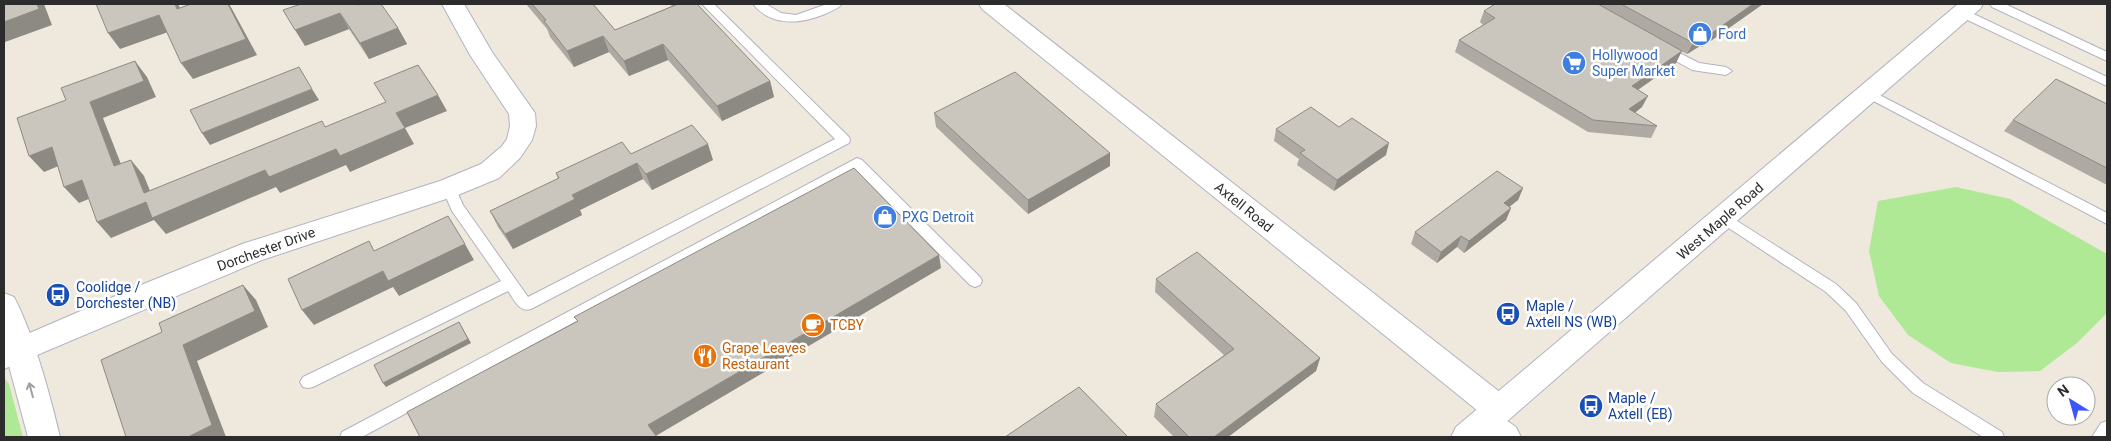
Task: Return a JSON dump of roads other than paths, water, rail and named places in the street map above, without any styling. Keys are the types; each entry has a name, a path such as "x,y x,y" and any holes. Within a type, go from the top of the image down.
{"street":[{"name":"Dorchester Drive","path":"12,354 151,293 252,252 449,188 490,171 510,152 519,140 523,126 522,113 482,55 453,4"},
{"name":"Axtell Road","path":"990,4 1489,426"},
{"name":"West Maple Road","path":"1489,426 1723,217 1967,8"},
{"path":"4,304 12,354 44,437"}],"lane":[{"path":"449,188 457,206 526,305 844,140 708,4"},
{"path":"759,4 770,14 790,19 813,15 836,4"},
{"path":"1996,4 2105,53"},
{"path":"1967,8 2107,82"},
{"path":"1654,44 1696,67 1726,71"},
{"path":"1868,93 2107,219"},
{"path":"348,437 857,163 975,280"},
{"path":"1723,217 1832,288 1851,307 1888,358 1918,388 1996,437"},
{"path":"308,382 510,283"},
{"path":"2100,437 2107,428"}],"place":[{"name":"Ford","path":"1700,34"},
{"name":"Hollywood Super Market","path":"1574,63"},
{"name":"PXG Detroit","path":"885,217"},
{"name":"Coolidge / Dorchester (NB)","path":"58,295"},
{"name":"Maple / Axtell NS (WB)","path":"1508,314"},
{"name":"TCBY","path":"813,325"},
{"name":"Grape Leaves Restaurant","path":"705,356"},
{"name":"Maple / Axtell (EB)","path":"1591,406"}]}
